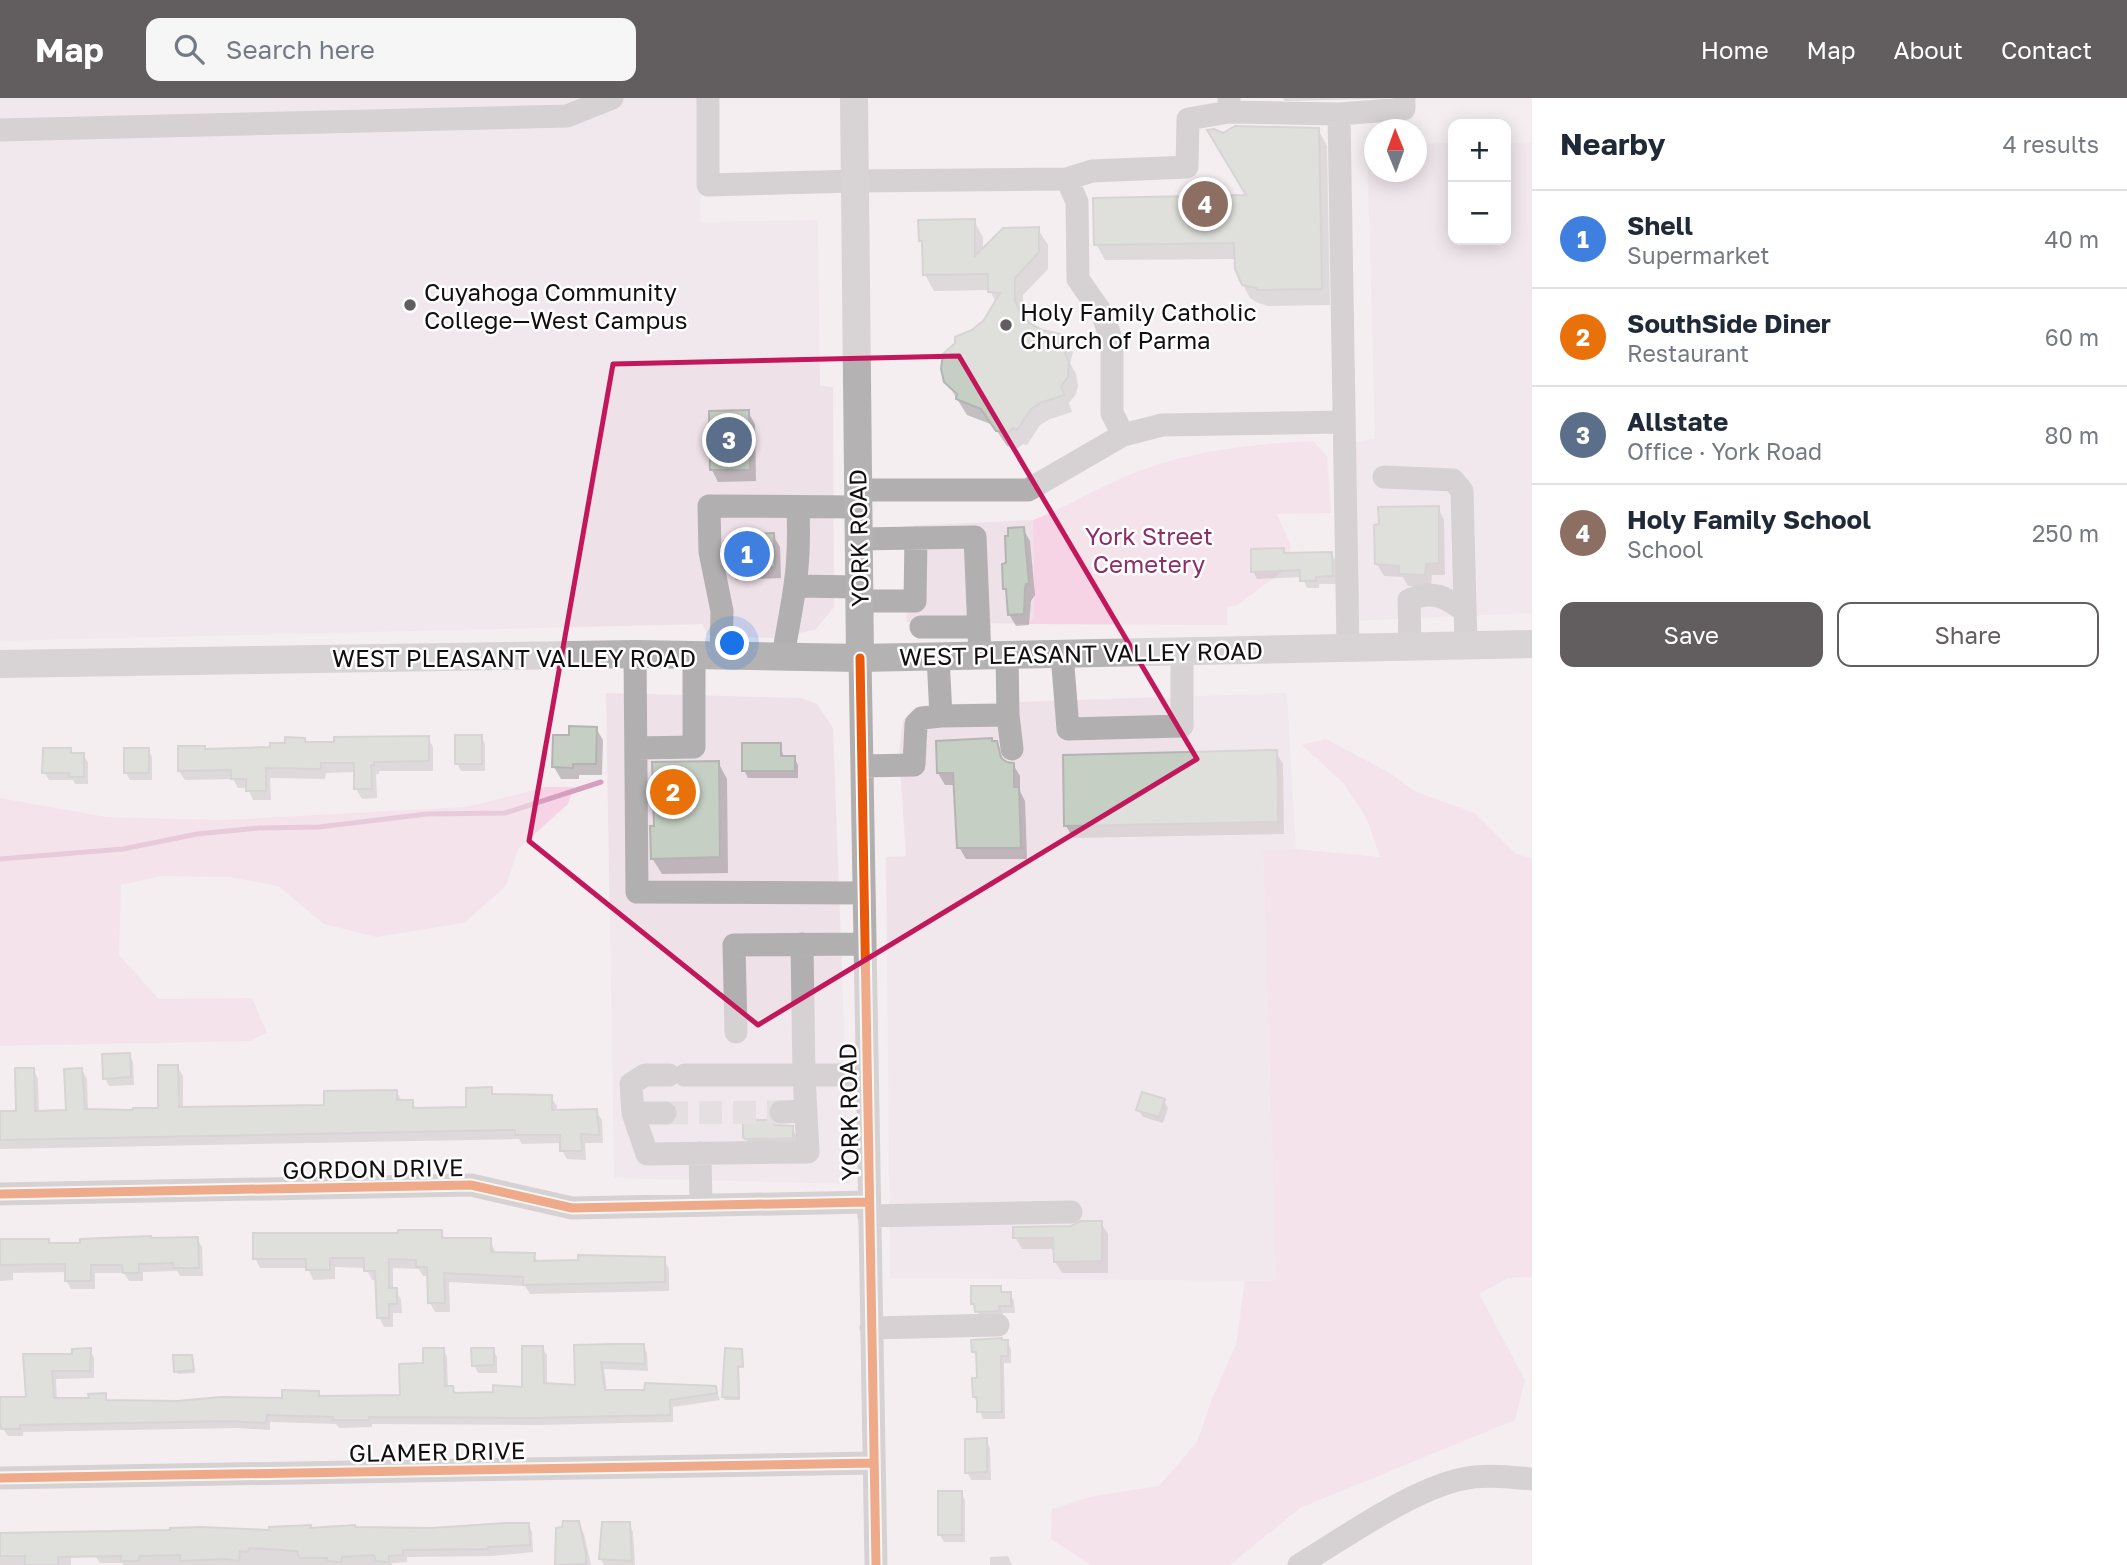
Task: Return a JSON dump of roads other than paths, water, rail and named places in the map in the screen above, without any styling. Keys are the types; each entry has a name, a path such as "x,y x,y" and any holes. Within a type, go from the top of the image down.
{"main road":[{"name":"YORK ROAD","path":"854,98 860,658"},
{"name":"WEST PLEASANT VALLEY ROAD","path":"0,664 635,654 860,658 1532,644"}],"street":[{"path":"1,130 568,116 612,98"},
{"path":"708,98 708,186 855,181 1067,179 1092,171 1187,167 1188,119 1229,105 1339,114 1404,109 1404,98"},
{"path":"1339,114 1348,647"},
{"path":"1067,179 1077,202 1078,279 1103,315 1112,342 1112,413 1123,435"},
{"path":"636,748 694,747 707,656 722,611 710,552 709,506 798,506 858,499 1028,490 1123,435 1162,425 1344,422"},
{"path":"1384,477 1453,480 1462,491 1466,645"},
{"path":"783,656 795,586 799,544 798,506"},
{"path":"859,539 975,537 979,627 994,655 1008,715 1012,749"},
{"path":"916,538 915,601 930,657 941,716"},
{"path":"795,586 915,601"},
{"path":"1410,646 1409,600 1434,594 1446,597 1465,611"},
{"path":"921,627 979,627"},
{"path":"1062,654 1068,729 1093,729 1182,726 1182,651"},
{"path":"635,654 637,892 864,893"},
{"name":"YORK ROAD","path":"860,658 876,1565"},
{"path":"862,766 914,765 916,724 922,718 1008,715"},
{"path":"802,944 804,1076 808,1152 647,1154 633,1113 631,1084 645,1075 804,1076 867,1075"},
{"path":"736,1032 734,945 865,944"},
{"path":"781,1112 806,1111"},
{"path":"633,1113 665,1112"},
{"path":"700,1153 701,1205"},
{"name":"GORDON DRIVE","path":"0,1194 471,1185 572,1208 701,1205 1071,1212"},
{"path":"872,1328 998,1325"},
{"name":"GLAMER DRIVE","path":"0,1478 874,1463"},
{"path":"1299,1565 1417,1495 1460,1479 1531,1473"}],"waterway":[{"path":"0,859 123,849 197,834 259,828 319,827 427,814 505,813 601,782"}],"tunnel":[{"path":"665,1113 781,1112"}],"place":[{"name":"Holy Family School","path":"1205,204"},
{"name":"Cuyahoga Community College—West Campus","path":"410,305"},
{"name":"Holy Family Catholic Church of Parma","path":"1006,325"},
{"name":"Allstate","path":"729,440"},
{"name":"Shell","path":"747,554"},
{"name":"SouthSide Diner","path":"673,792"}],"park label":[{"name":"York Street Cemetery","path":"1149,549"}]}
